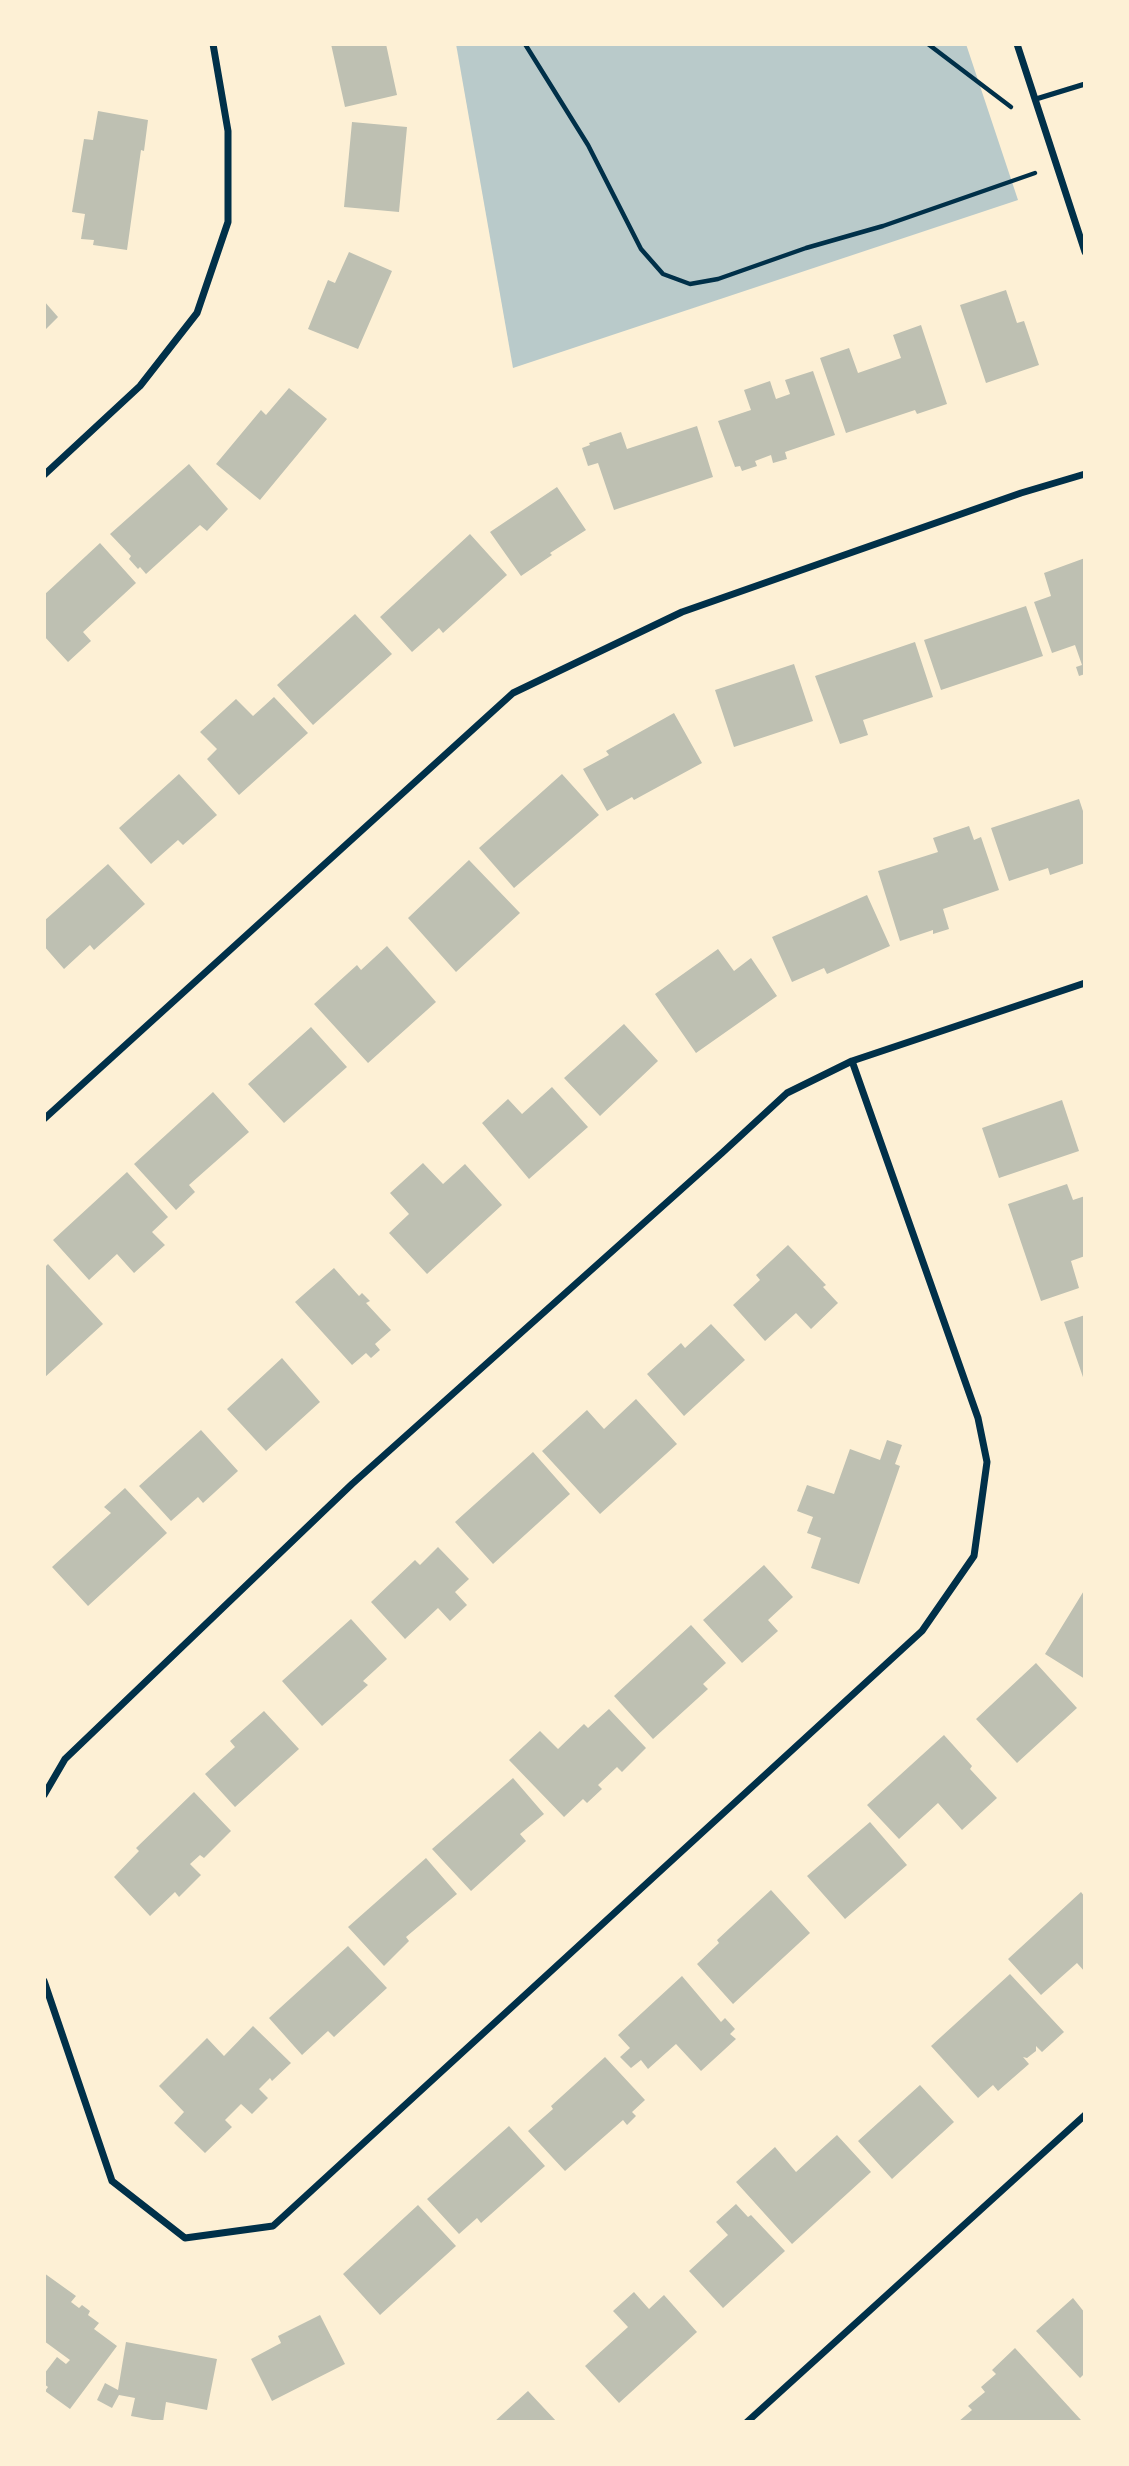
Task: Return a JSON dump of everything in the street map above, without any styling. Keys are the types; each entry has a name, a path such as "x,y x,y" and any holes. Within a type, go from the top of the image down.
{"street":[{"path":"44,475 140,386 197,313 228,222 228,131 213,44"},
{"path":"1017,44 1085,252"},
{"path":"44,1119 513,693 682,612 1021,493 1085,474"},
{"path":"44,1795 65,1759 352,1484 712,1163 786,1093 852,1061 1085,983"},
{"path":"44,1982 113,2181 185,2238 273,2226 922,1631 974,1556 986,1462 978,1418 852,1061"},
{"path":"747,2422 1085,2115"}],"lane":[{"path":"1036,99 1085,84"}],"path":[{"path":"525,44 588,145 641,249 663,274 690,284 718,279 806,248 883,226 1058,165"},
{"path":"928,44 1011,107"}],"shaded area":[{"path":"456,44 966,44 1018,200 513,368"}],"building":[{"path":"331,44 386,44 397,95 345,107"},
{"path":"98,111 148,120 144,151 141,150 127,250 93,245 94,240 81,239 85,214 72,212 84,139 93,140"},
{"path":"352,122 407,127 399,212 344,207"},
{"path":"349,252 392,271 358,349 308,329 328,280 335,283"},
{"path":"1006,290 1017,323 1024,321 1039,365 986,383 960,305"},
{"path":"44,301 58,317 44,331"},
{"path":"921,325 947,404 917,414 915,410 846,433 820,358 849,348 858,373 901,358 893,335"},
{"path":"813,371 835,435 785,452 787,459 773,463 771,455 755,461 757,466 742,471 740,466 735,467 718,421 751,410 744,390 770,381 776,399 790,394 785,380"},
{"path":"289,388 327,419 260,500 216,464 261,410 266,415"},
{"path":"697,426 713,477 614,510 598,463 588,466 582,448 621,432 627,449"},
{"path":"189,464 228,509 207,531 200,525 146,574 129,559 131,556 110,534"},
{"path":"557,487 586,530 521,576 490,532"},
{"path":"470,534 507,575 443,633 439,628 412,652 380,617"},
{"path":"100,543 136,583 83,632 91,641 68,662 44,636 44,595"},
{"path":"1085,558 1085,674 1079,676 1076,667 1082,665 1075,645 1052,653 1034,602 1051,596 1044,573"},
{"path":"1026,606 1043,656 941,690 924,640"},
{"path":"355,614 392,654 313,725 277,685"},
{"path":"915,642 933,697 863,720 868,735 840,744 815,676"},
{"path":"794,664 813,721 734,747 715,690"},
{"path":"274,697 308,733 239,795 207,759 217,749 200,732 236,699 253,716"},
{"path":"674,713 702,763 634,800 632,797 607,811 583,769 609,755 606,751"},
{"path":"179,774 217,815 183,845 178,840 151,864 119,828"},
{"path":"562,774 599,815 514,888 479,848"},
{"path":"1079,799 1085,817 1085,863 1050,875 1048,868 1009,881 991,828"},
{"path":"969,826 974,840 981,837 999,890 943,909 949,929 933,934 933,930 900,941 878,871 938,852 933,838"},
{"path":"469,860 520,913 456,972 408,918"},
{"path":"108,864 145,904 94,950 90,945 64,969 44,946 44,921"},
{"path":"867,895 890,946 827,974 824,968 792,982 772,937"},
{"path":"387,946 436,1002 368,1063 314,1004 357,965 361,970"},
{"path":"718,949 734,971 751,958 777,996 696,1053 655,994"},
{"path":"624,1024 658,1061 600,1116 564,1078"},
{"path":"311,1027 347,1067 284,1123 248,1084"},
{"path":"552,1087 588,1127 529,1179 482,1123 508,1099 522,1114"},
{"path":"213,1092 249,1132 189,1185 195,1192 176,1210 134,1164"},
{"path":"1062,1100 1079,1151 999,1178 982,1128"},
{"path":"423,1163 443,1184 465,1164 502,1205 427,1274 389,1233 409,1214 390,1193"},
{"path":"127,1172 168,1217 152,1232 165,1245 134,1273 117,1254 89,1280 53,1240"},
{"path":"1067,1184 1073,1200 1085,1196 1085,1256 1071,1261 1079,1288 1041,1301 1008,1204"},
{"path":"788,1245 826,1285 823,1287 838,1303 811,1329 796,1313 765,1341 733,1305 760,1280 756,1275"},
{"path":"48,1264 103,1324 44,1378 44,1268"},
{"path":"334,1268 359,1296 362,1293 370,1301 366,1303 391,1330 375,1344 380,1350 371,1358 366,1353 352,1365 295,1302"},
{"path":"1085,1315 1085,1383 1064,1322"},
{"path":"711,1324 745,1360 684,1416 647,1374 681,1343 685,1348"},
{"path":"282,1358 320,1402 266,1451 227,1409"},
{"path":"636,1399 677,1444 600,1514 542,1451 587,1410 604,1429"},
{"path":"201,1430 238,1471 203,1503 198,1497 171,1521 139,1486"},
{"path":"887,1440 902,1445 895,1464 900,1466 859,1584 811,1568 821,1538 807,1533 813,1517 797,1511 807,1485 834,1494 850,1449 880,1460"},
{"path":"533,1452 570,1494 493,1564 455,1522"},
{"path":"125,1488 167,1533 88,1606 52,1567 111,1513 104,1507"},
{"path":"438,1547 469,1579 455,1592 467,1605 450,1621 438,1608 405,1639 371,1602 415,1560 420,1565"},
{"path":"764,1565 793,1597 768,1620 778,1631 742,1663 703,1620"},
{"path":"1085,1589 1085,1679 1045,1654"},
{"path":"351,1619 387,1659 363,1681 368,1685 322,1726 282,1681"},
{"path":"691,1625 726,1663 703,1684 708,1689 653,1739 614,1696"},
{"path":"1036,1663 1077,1708 1017,1763 976,1719"},
{"path":"609,1709 646,1748 622,1772 617,1767 598,1785 602,1789 587,1803 583,1799 564,1817 509,1760 540,1731 558,1749 584,1724 588,1728"},
{"path":"264,1711 299,1749 235,1807 205,1774 235,1747 230,1741"},
{"path":"944,1735 997,1798 962,1830 938,1803 899,1839 867,1805"},
{"path":"513,1778 544,1814 520,1834 526,1841 471,1891 432,1849"},
{"path":"194,1792 231,1831 204,1858 200,1855 190,1864 201,1875 179,1897 175,1892 150,1916 114,1877 139,1851 136,1848"},
{"path":"870,1822 907,1865 845,1919 807,1876"},
{"path":"426,1858 457,1894 406,1937 409,1941 384,1966 348,1927"},
{"path":"771,1890 810,1933 733,2004 697,1964 719,1943 717,1940"},
{"path":"1081,1892 1085,1897 1085,1972 1077,1963 1041,1995 1008,1959"},
{"path":"348,1946 387,1988 334,2037 328,2031 302,2055 269,2018"},
{"path":"1010,1974 1064,2032 1042,2052 1036,2046 1036,2051 1027,2058 1023,2057 1029,2064 998,2091 993,2085 978,2098 931,2046"},
{"path":"682,1976 721,2022 725,2018 735,2029 730,2034 736,2039 701,2071 676,2044 648,2069 641,2060 631,2068 620,2057 630,2048 618,2035"},
{"path":"253,2026 291,2063 259,2089 268,2098 252,2114 241,2104 225,2120 232,2127 205,2153 174,2123 184,2112 159,2086 207,2038 224,2056"},
{"path":"605,2057 645,2100 632,2112 636,2116 627,2125 623,2120 565,2171 528,2131"},
{"path":"920,2085 954,2122 892,2179 858,2141"},
{"path":"509,2126 545,2166 481,2223 477,2218 459,2234 427,2199"},
{"path":"837,2135 871,2172 792,2244 736,2182 775,2147 796,2172"},
{"path":"736,2204 748,2217 751,2215 785,2251 723,2308 689,2271 728,2235 716,2222"},
{"path":"418,2205 456,2246 380,2315 343,2274"},
{"path":"44,2273 76,2296 71,2302 90,2311 88,2315 99,2323 94,2329 117,2346 70,2409 45,2391 48,2387 44,2384 44,2374 57,2357 66,2364 70,2360 44,2341"},
{"path":"634,2292 649,2309 664,2295 697,2332 619,2403 585,2366 628,2327 613,2311"},
{"path":"1073,2298 1085,2313 1085,2373 1080,2378 1036,2331"},
{"path":"320,2315 345,2364 272,2401 251,2359 281,2343 278,2336"},
{"path":"126,2342 217,2359 207,2410 166,2402 163,2422 131,2416 135,2398 119,2395 112,2408 97,2400 105,2383 118,2390"},
{"path":"1015,2348 1081,2420 958,2422 972,2410 968,2406 985,2392 981,2387 996,2374 992,2370"},
{"path":"528,2391 557,2422 494,2422"}]}
